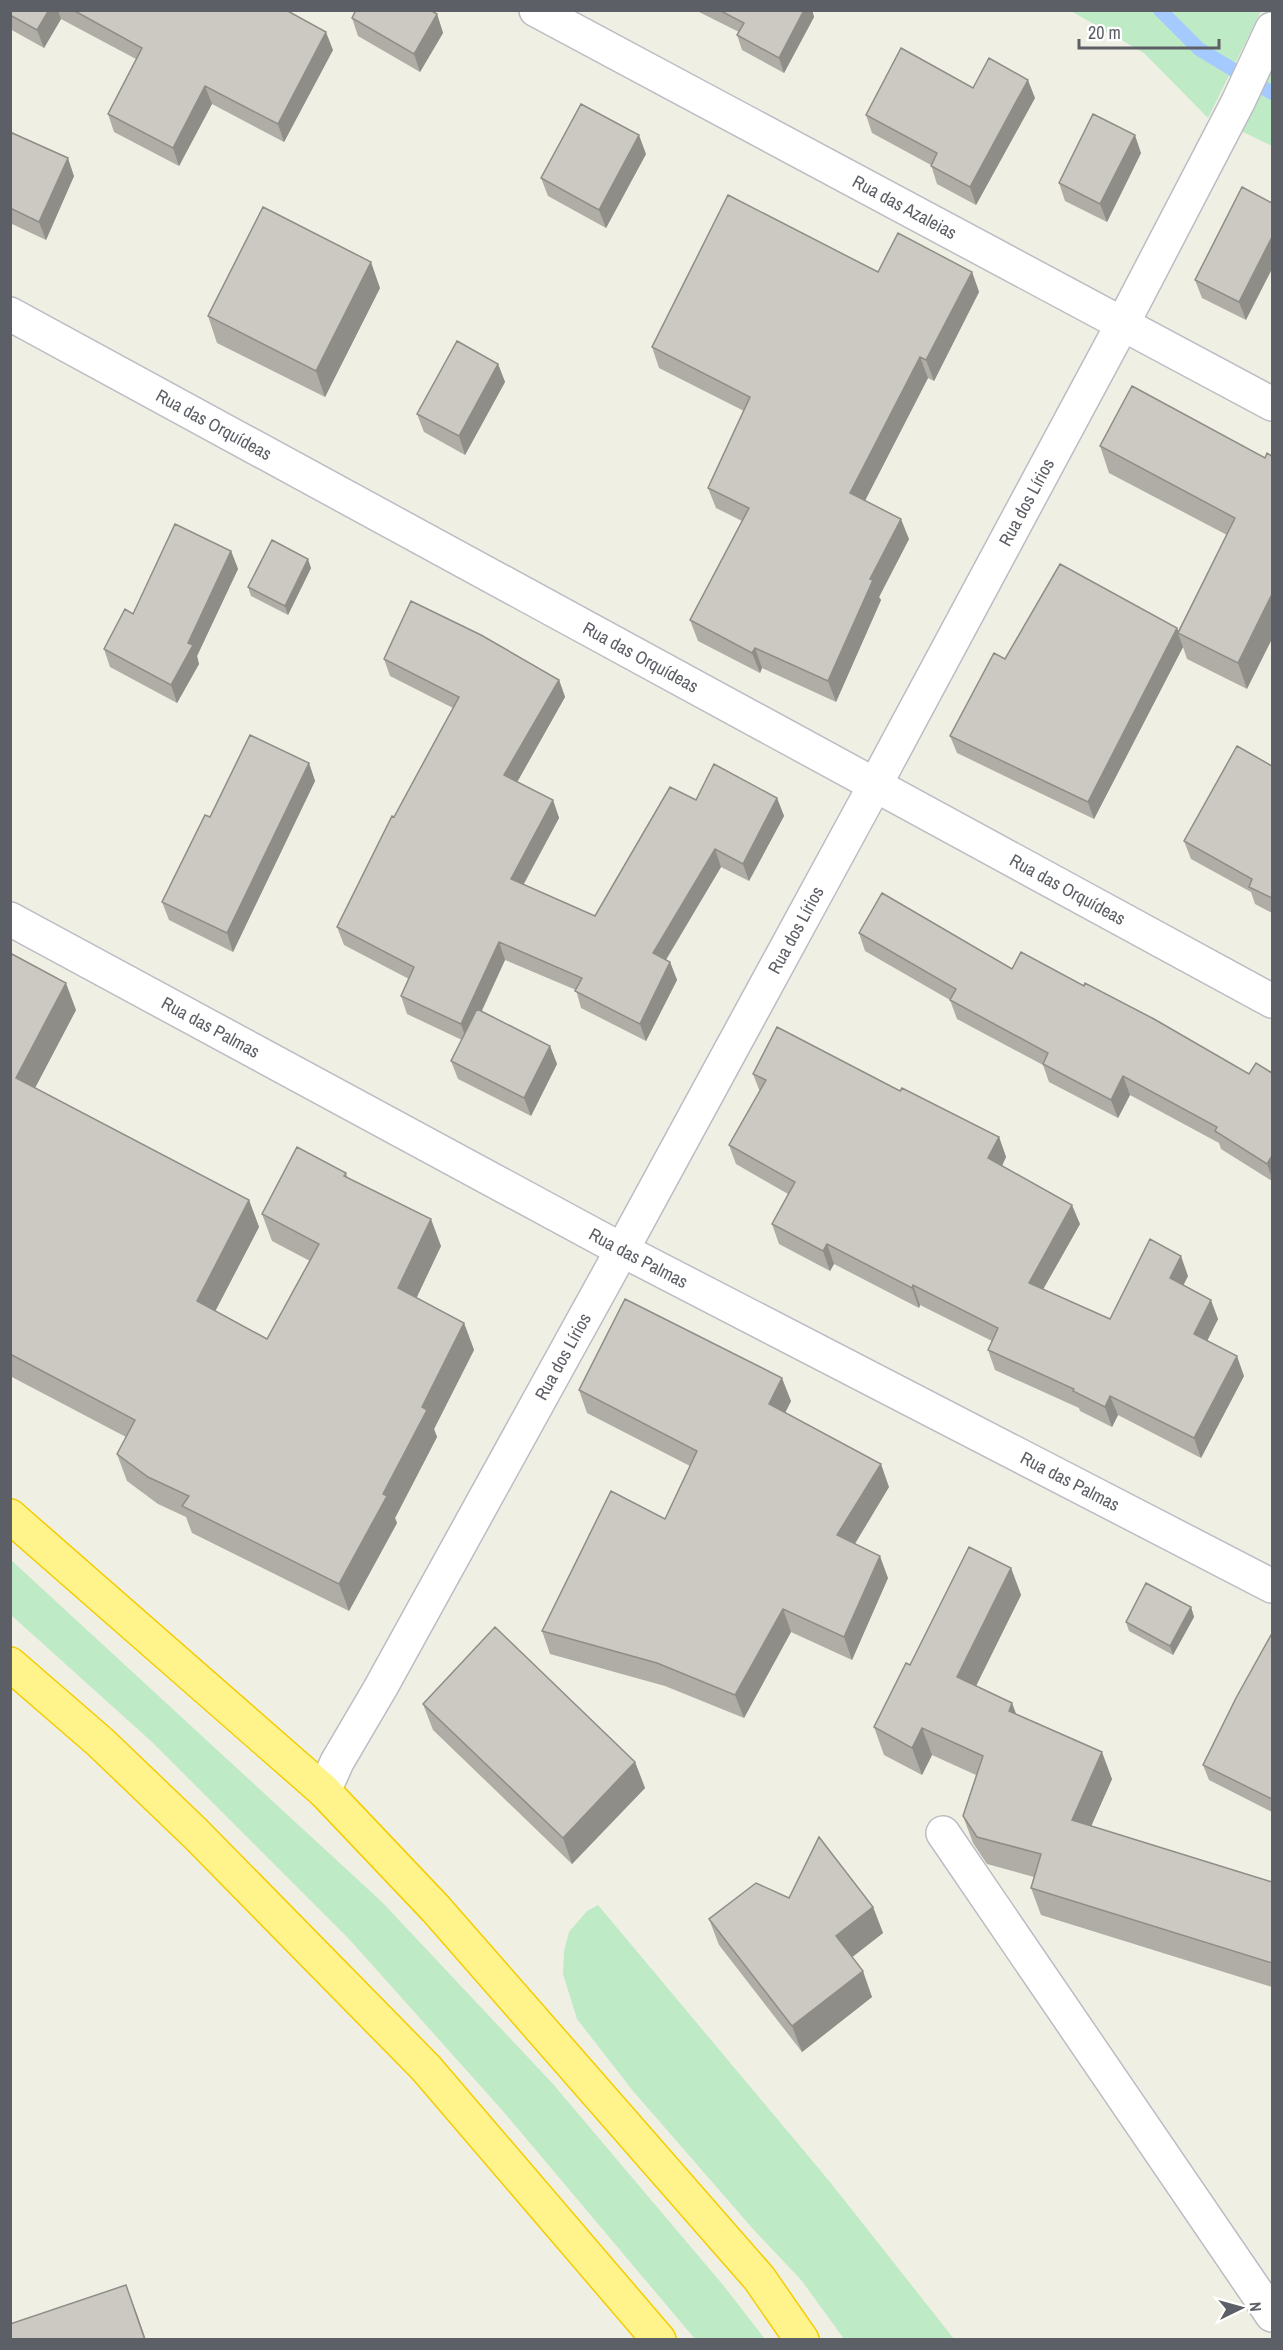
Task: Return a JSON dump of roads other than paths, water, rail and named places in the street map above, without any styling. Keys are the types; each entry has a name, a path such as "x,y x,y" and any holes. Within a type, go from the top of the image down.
{"highway":[{"path":"10,1516 324,1791 436,1909 751,2269 802,2340"},
{"path":"10,1664 100,1742 195,1833 426,2068 659,2340"}],"street":[{"name":"Rua das Azaleias","path":"536,10 1272,404"},
{"name":"Rua dos Lírios","path":"324,1791 337,1762 381,1687 622,1250 875,785 1123,323 1239,102 1272,29"},
{"name":"Rua das Orquídeas","path":"10,314 1272,1001"},
{"name":"Rua das Palmas","path":"10,919 622,1250 1272,1586"},
{"path":"943,1833 1272,2315"}],"waterway":[{"path":"1160,10 1199,49 1272,93"}]}
